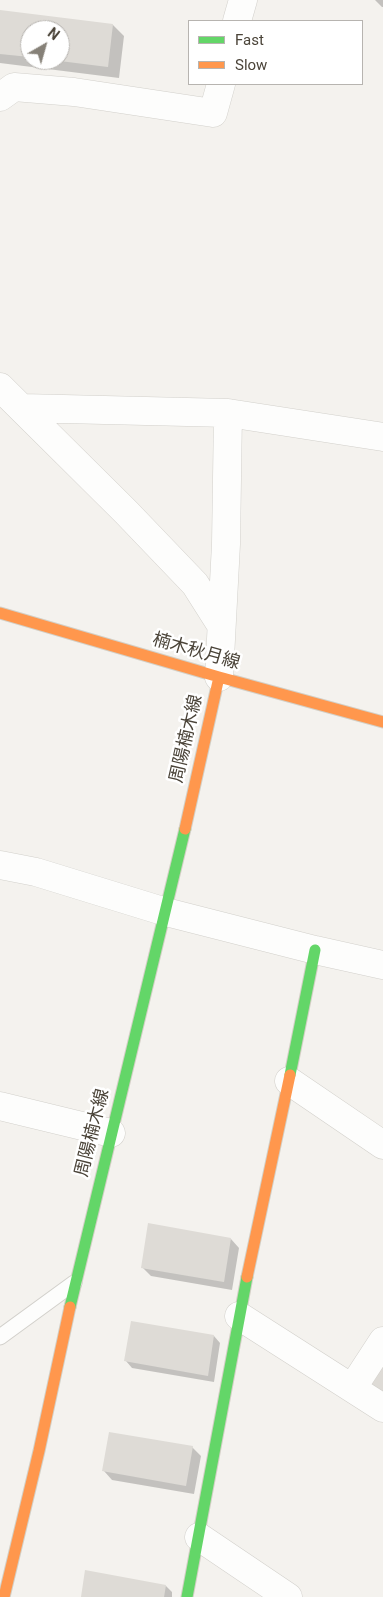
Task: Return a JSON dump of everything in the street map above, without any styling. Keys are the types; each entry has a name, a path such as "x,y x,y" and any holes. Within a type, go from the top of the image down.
{"street":[{"path":"237,20 243,0"},
{"path":"0,97 14,87 74,92 213,113 220,85"},
{"path":"0,387 126,512 195,584 221,625"},
{"path":"22,408 228,413 383,437"},
{"path":"219,677 226,544 228,413"},
{"name":"楠木秋月線","path":"0,613 219,677 383,722"},
{"name":"周陽楠木線","path":"4,1597 111,1133 166,912 219,677"},
{"path":"0,864 36,872 166,912 315,950 383,965"},
{"path":"187,1597 239,1316 315,950"},
{"path":"289,1081 383,1145"},
{"path":"0,1106 111,1133"},
{"path":"239,1316 353,1387 383,1408"},
{"path":"353,1387 383,1341"},
{"path":"199,1536 288,1597"}],"lane":[{"path":"0,1337 76,1282"}],"building":[{"path":"0,10 113,24 108,67 70,62 70,20 20,20 20,56 0,54"},
{"path":"148,1223 231,1238 224,1282 141,1268"},
{"path":"131,1321 214,1335 208,1376 124,1361"},
{"path":"383,1359 383,1394 367,1383"},
{"path":"109,1432 193,1446 186,1486 102,1471"},
{"path":"85,1570 166,1585 164,1597 81,1597"}],"traffic: fast":[{"path":"70,1307 185,829"},
{"path":"290,1075 315,950"},
{"path":"187,1597 247,1277"}],"traffic: slow":[{"path":"0,613 219,677 383,722"},
{"path":"185,829 219,677"},
{"path":"247,1277 290,1075"},
{"path":"4,1597 39,1451 70,1307"}]}
